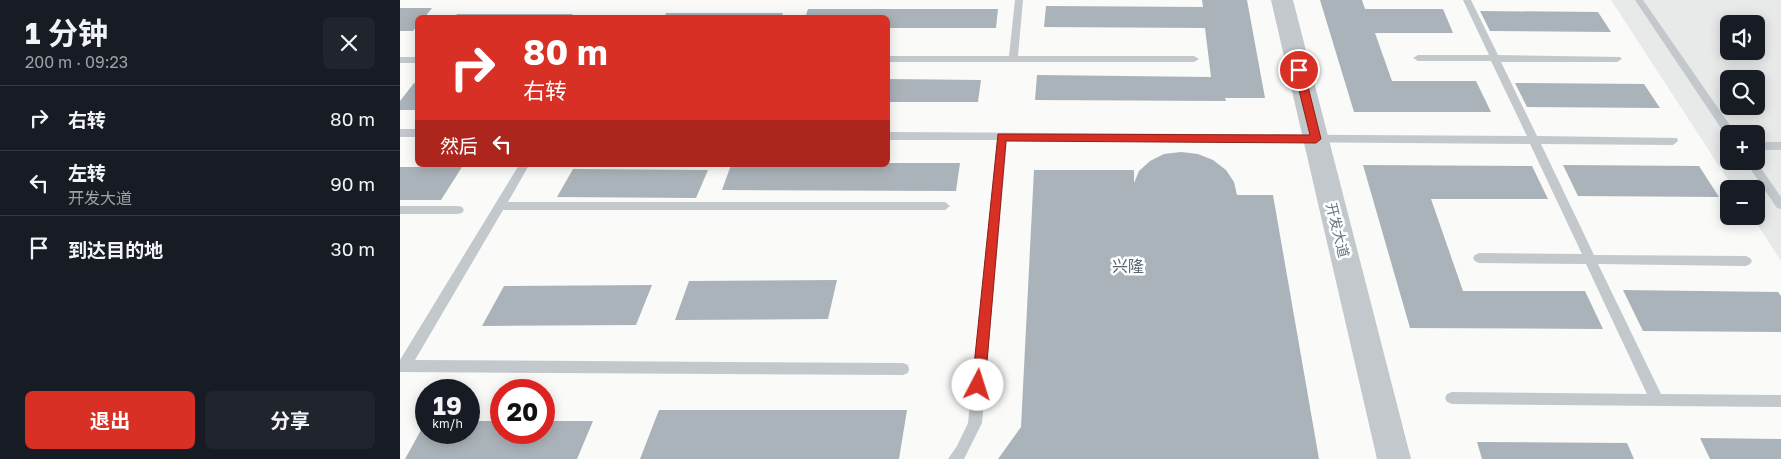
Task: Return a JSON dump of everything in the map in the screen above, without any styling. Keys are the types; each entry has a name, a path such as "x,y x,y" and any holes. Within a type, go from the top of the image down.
{"street":[{"name":"开发大道","path":"1282,0 1394,459"}],"lane":[{"path":"1013,59 1019,0"},
{"path":"1467,0 1657,400"},
{"path":"1638,0 1725,125"},
{"path":"1418,58 1617,59"},
{"path":"890,59 1194,59"},
{"path":"400,60 415,60"},
{"path":"400,133 415,133"},
{"path":"890,136 1673,141"},
{"path":"956,459 962,451 975,423 1002,137"},
{"path":"1765,146 1781,146"},
{"path":"402,366 523,167"},
{"path":"1756,170 1781,205"},
{"path":"499,206 945,206"},
{"path":"400,210 458,210"},
{"path":"1479,258 1746,261"},
{"path":"402,366 902,369"},
{"path":"1452,398 1781,401"}],"shaded area":[{"path":"1611,0 1781,0 1781,261 1758,225 1765,225 1765,180 1728,180 1722,170 1765,170 1765,125 1720,125 1720,167"}],"building":[{"path":"1202,0 1247,0 1265,98 1225,98 1226,101 1035,100 1037,75 1211,77 1205,28 1044,27 1046,6 1203,7"},
{"path":"1320,0 1362,0 1365,9 1443,9 1453,33 1375,33 1392,81 1476,81 1491,112 1354,112"},
{"path":"400,8 432,8 426,15 415,15 415,29 413,31 400,31"},
{"path":"808,9 998,9 996,28 890,28 890,15 806,15"},
{"path":"1480,11 1598,12 1611,32 1490,31"},
{"path":"666,13 783,13 782,15 665,15"},
{"path":"457,14 573,14 572,15"},
{"path":"890,79 981,80 978,102 890,102"},
{"path":"415,83 415,110 400,110 400,101"},
{"path":"1515,83 1644,84 1660,108 1527,107"},
{"path":"1181,152 1198,154 1213,160 1226,170 1234,182 1237,195 1273,195 1319,459 998,459 1021,427 1034,170 1134,170 1134,183 1139,171 1150,161 1164,154"},
{"path":"890,163 960,163 956,191 722,190 730,167 890,167"},
{"path":"1363,165 1532,166 1548,199 1431,199 1463,291 1585,291 1603,329 1410,328"},
{"path":"1563,165 1699,166 1719,197 1578,196"},
{"path":"400,167 462,167 441,200 400,200"},
{"path":"573,169 708,170 696,198 557,197"},
{"path":"837,280 828,319 675,320 689,281"},
{"path":"652,285 636,325 482,326 504,286"},
{"path":"1623,290 1778,292 1781,296 1781,332 1643,331"},
{"path":"659,410 907,410 899,459 640,459"},
{"path":"480,421 490,421 490,444 555,444 555,421 593,421 577,459 405,459 415,441 415,444 480,444"},
{"path":"1700,438 1781,439 1781,459 1710,459"},
{"path":"1477,442 1627,443 1634,459 1482,459"}],"district":[{"name":"兴隆","path":"1128,266"}],"route":[{"path":"978,385 1002,137 1316,139 1299,70"}]}
